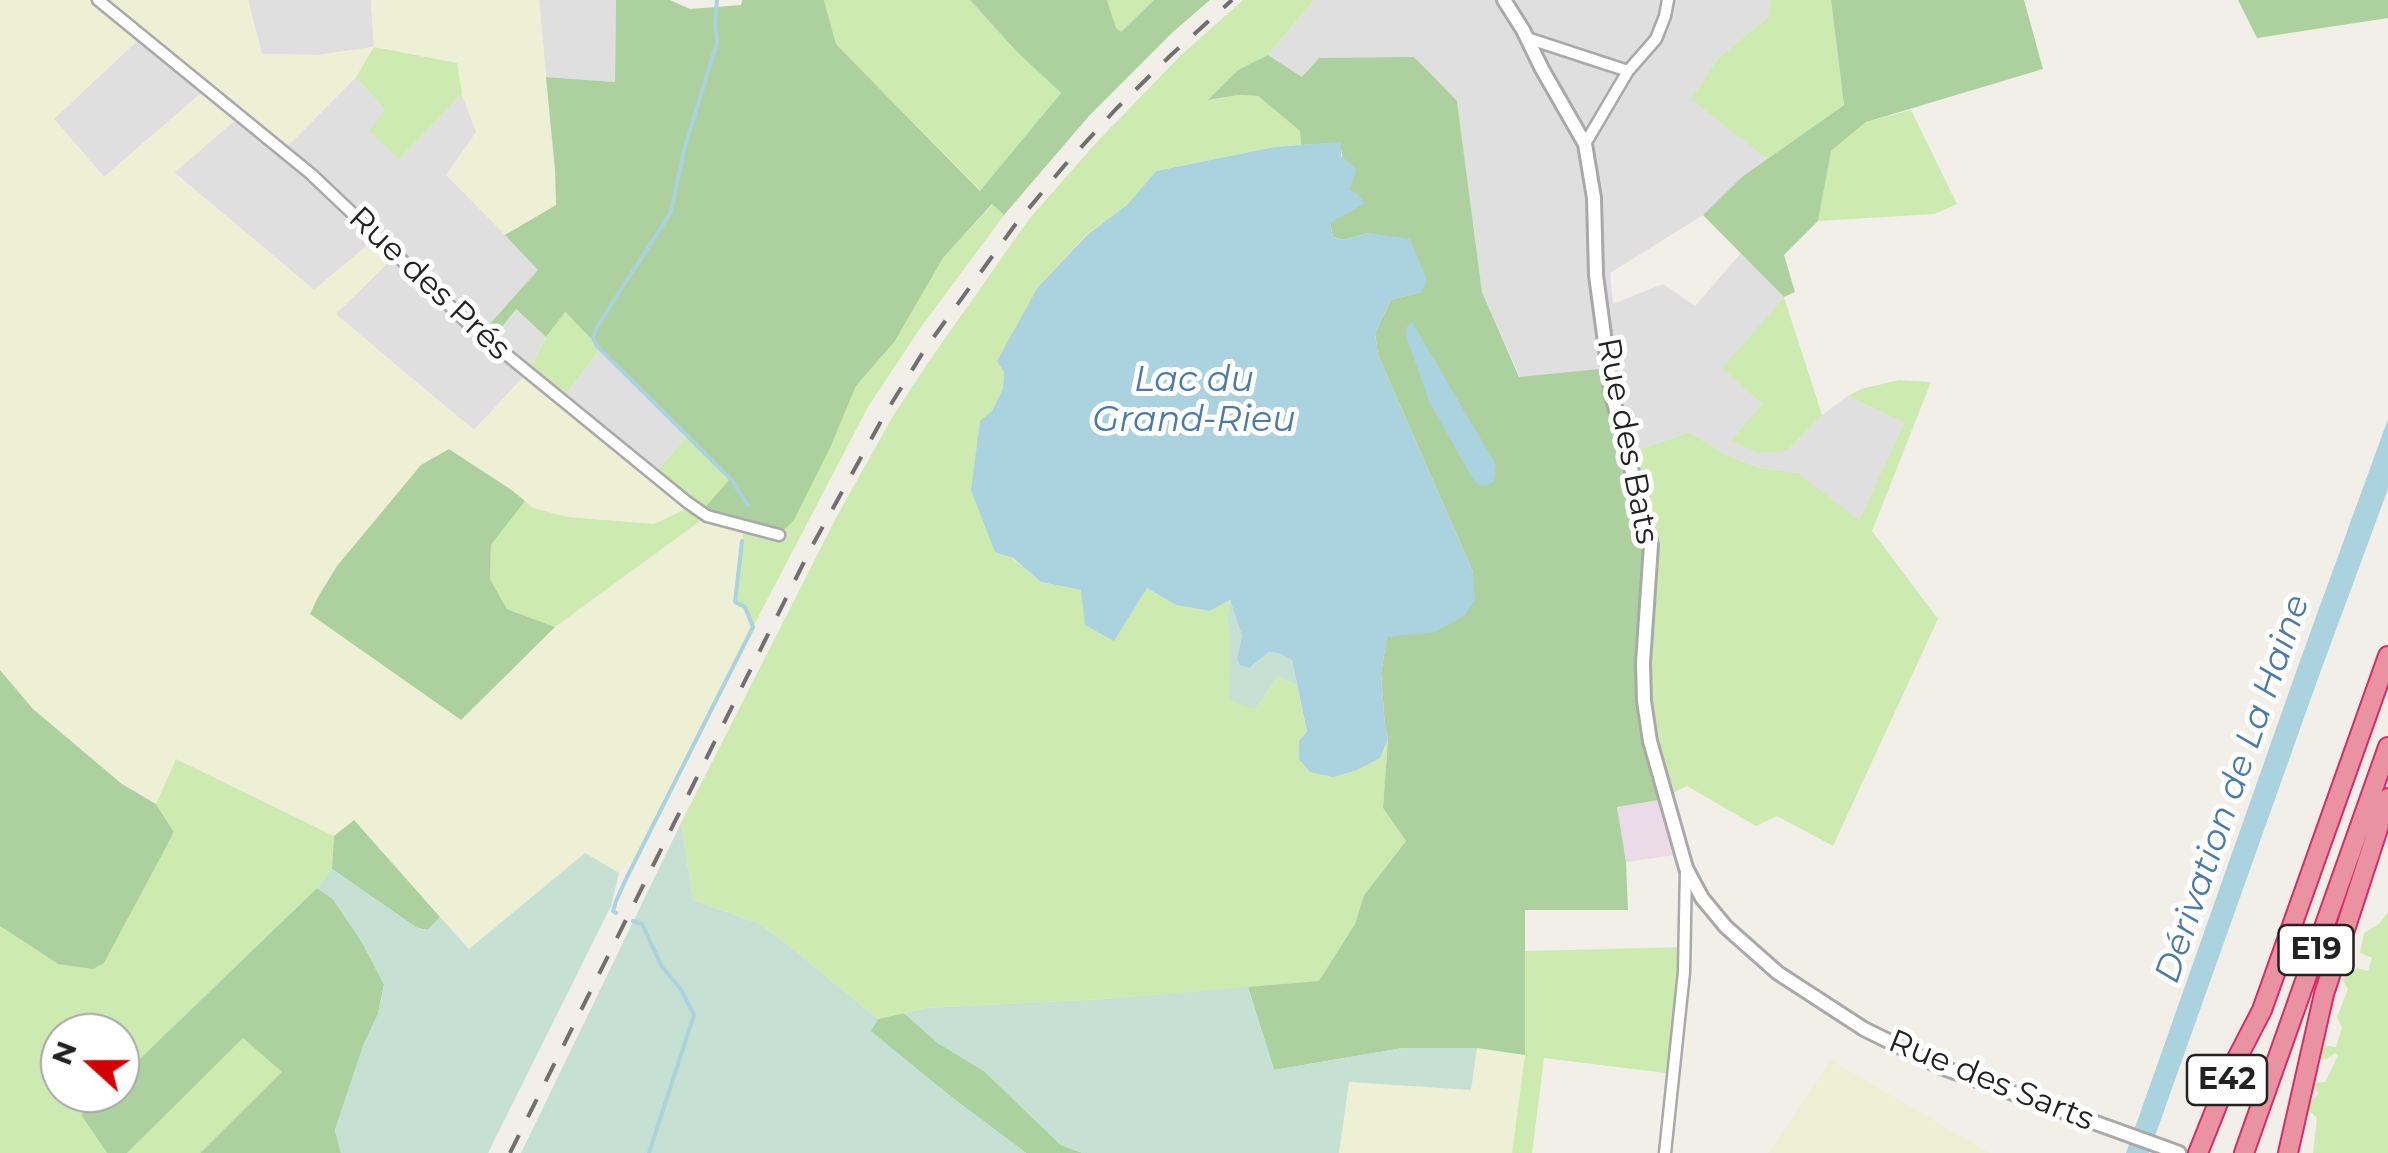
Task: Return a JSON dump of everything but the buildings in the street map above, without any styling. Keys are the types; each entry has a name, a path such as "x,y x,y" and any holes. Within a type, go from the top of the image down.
{"highway":[{"name":"E19","path":"2210,1153 2388,656"},
{"name":"E19","path":"2244,1153 2388,747"},
{"name":"E42","path":"2288,1153 2324,994 2388,798"},
{"name":"E42","path":"2198,1153 2232,1068 2262,1010"}],"street":[{"name":"Rue des Prés","path":"98,0 311,174 469,324 687,502 708,516 779,535"},
{"name":"Rue des Bats","path":"1504,0 1585,144 1594,198 1596,275 1612,396 1651,545 1644,663 1646,714 1686,868 1684,972 1665,1153"},
{"path":"1585,144 1628,71 1656,39 1668,0"},
{"path":"1527,38 1628,71"},
{"name":"Rue des Sarts","path":"1686,868 1702,898 1751,950 1804,992 1864,1030 1941,1067 2179,1153"}],"shaded area":[{"path":"248,0 371,0 374,47 318,55 262,54"},
{"path":"539,0 616,0 615,82 546,77"},
{"path":"1314,0 1771,0 1769,16 1718,58 1692,98 1767,159 1743,176 1703,215 1610,273 1613,304 1663,284 1695,306 1741,253 1784,297 1723,368 1762,404 1788,450 1822,415 1848,396 1904,423 1859,521 1798,473 1760,468 1726,455 1689,432 1618,457 1600,370 1520,377 1482,292 1457,101 1302,77 1268,55"},
{"path":"142,36 207,88 104,177 54,119"},
{"path":"356,77 385,110 399,159 462,94 538,270 490,341 516,309 546,337 527,373 474,430 335,314 395,255 377,238 314,290 174,172 240,116 283,151"},
{"path":"600,349 687,436 654,474 561,401"},
{"path":"1659,800 1675,855 1626,862 1617,807"}],"green space":[{"path":"0,0 248,0 262,54 318,55 374,47 371,0 539,0 556,206 505,235 446,175 476,132 459,88 456,63 374,48 356,77 283,151 240,116 174,173 314,290 377,237 396,255 336,314 405,373 474,430 527,373 693,506 654,524 568,517 533,508 449,449 460,720 555,627 707,516 744,526 735,602 745,607 753,627 638,855 619,873 584,854 469,949 354,820 334,836 176,759 156,804 122,784 33,709 0,670","holes":["142,36 206,89 104,177 54,119"]},
{"path":"616,0 670,0 690,9 741,5 742,0 824,0 836,44 980,191 1061,93 970,0 1107,0 1121,32 1154,0 1210,0 1089,116 1004,215 992,204 943,258 895,341 856,386 794,520 779,535 701,512 730,479 565,312 546,337 516,309 490,342 481,334 538,270 505,235 556,205 546,77 615,82"},
{"path":"824,0 970,0 1061,93 981,191 836,44"},
{"path":"1107,0 1154,0 1121,32"},
{"path":"1243,0 1314,0 1268,55 1238,71 1210,100 1258,96 1300,131 1301,145 1156,171 1128,204 1086,235 1038,287 992,411 995,551 1012,558 1041,582 1081,590 1114,640 1147,588 1176,605 1208,611 1230,600 1230,637 1255,710 1278,676 1297,685 1307,733 1380,758 1388,739 1383,808 1406,841 1364,895 1355,924 1319,982 925,1008 878,1019 758,923 693,900 681,823 837,516 927,364 1029,219 1180,56"},
{"path":"1771,0 1831,0 1844,105 1767,159 1691,99 1718,58 1769,16"},
{"path":"1831,0 2024,0 2043,69 1866,122 1831,151 1818,221 1784,255 1795,292 1784,297 1703,215 1743,176 1844,105"},
{"path":"2238,0 2388,0 2388,18 2257,38"},
{"path":"374,47 457,63 462,94 399,159 369,131 385,110 356,77"},
{"path":"1268,55 1302,77 1319,58 1414,57 1457,101 1482,292 1519,377 1600,369 1618,457 1644,548 1635,680 1639,729 1659,800 1617,807 1626,862 1628,910 1525,910 1525,1055 1477,1048 1403,1048 1274,1070 1248,987 1319,981 1355,924 1364,895 1406,841 1383,808 1388,739 1381,674 1387,636 1435,631 1473,572 1378,355 1375,333 1391,300 1421,292 1369,233 1343,240 1333,237 1330,223 1348,190 1340,143 1301,145 1300,131 1258,96 1208,100 1238,70"},
{"path":"1911,110 1957,204 1935,214 1818,221 1830,152 1866,122"},
{"path":"993,204 1004,215 868,407 753,627 745,607 735,602 744,526 831,446 856,386 895,341 943,258"},
{"path":"1784,297 1822,415 1788,450 1759,453 1731,441 1762,404 1722,368"},
{"path":"564,312 600,349 561,401 527,373"},
{"path":"1899,380 1931,382 1872,531 1938,619 1833,846 1777,816 1756,826 1687,786 1659,800 1639,729 1635,680 1644,548 1618,457 1689,432 1726,455 1760,468 1798,473 1859,520 1904,423 1848,396"},
{"path":"687,436 731,479 707,516 555,627 507,609 490,579 491,545 525,501 533,508 568,517 654,524 692,506 654,474"},
{"path":"449,449 525,501 491,545 490,579 507,609 555,627 461,720 310,614 337,566 421,465"},
{"path":"1230,600 1242,636 1237,658 1251,668 1269,652 1292,660 1297,685 1278,676 1255,710 1229,699"},
{"path":"0,670 33,709 122,784 156,804 174,832 104,963 93,969 58,964 0,926"},
{"path":"176,759 334,836 332,869 140,1059 140,1013 40,1013 40,1113 83,1113 107,1153 0,1153 0,926 58,964 174,832 156,804"},
{"path":"354,820 440,917 428,930 417,928 332,869 334,836"},
{"path":"681,823 693,900 758,923 782,940 878,1019 871,1031 1026,1153 521,1153"},
{"path":"585,853 619,873 611,906 488,1153 341,1153 335,1130 364,1043 378,1014 384,985 362,942 333,899 317,888 332,869 417,928 428,930 440,917 469,949"},
{"path":"317,888 333,899 384,984 378,1014 335,1130 341,1153 200,1153 282,1072 243,1038 127,1153 107,1153 81,1115 140,1113 140,1059"},
{"path":"2388,912 2388,1153 2313,1153 2317,1118 2307,1109 2319,1093 2312,1087 2314,1083 2325,1082 2338,1056 2335,1053 2319,1059 2322,1045 2336,1047 2342,1027 2337,1017 2348,989 2342,979 2357,968 2368,971 2372,958 2360,953 2364,933 2379,924"},
{"path":"1685,947 1674,1074 1544,1058 1532,1153 1512,1153 1525,1055 1525,951"},
{"path":"1248,987 1274,1070 1403,1048 1477,1048 1471,1090 1349,1082 1339,1153 1083,1153 1061,1145 984,1071 938,1043 904,1013 925,1008"},
{"path":"904,1013 938,1043 984,1071 1061,1145 1083,1153 1026,1153 870,1031 878,1019"},
{"path":"243,1037 283,1072 200,1153 127,1153"},
{"path":"1477,1048 1525,1055 1512,1153 1339,1153 1349,1082 1470,1090"},
{"path":"1831,1060 1990,1153 1768,1153"}],"water":[{"name":"Lac du Grand-Rieu","path":"1341,142 1341,156 1357,169 1349,190 1365,203 1330,223 1333,237 1343,240 1369,233 1410,239 1427,280 1421,292 1391,300 1375,333 1378,355 1473,572 1475,600 1464,616 1435,632 1387,637 1381,674 1388,739 1380,758 1333,777 1310,772 1299,759 1299,741 1307,732 1292,660 1269,652 1250,668 1240,665 1237,658 1242,636 1230,600 1209,611 1176,605 1147,588 1114,641 1085,625 1081,590 1041,582 1013,558 995,552 971,490 980,421 992,411 1003,388 1004,372 997,361 1038,287 1087,235 1128,204 1156,171 1274,147"},
{"path":"1412,322 1496,465 1494,481 1486,486 1472,478 1429,401 1406,336"},
{"path":"2388,419 2388,489 2149,1153 2126,1153 2301,658"}],"waterway":[{"path":"717,0 717,42 684,150 671,212 593,338 731,479 748,505"},
{"path":"616,913 616,901 627,877 753,627 745,607 735,602 742,541"},
{"path":"633,921 642,924 662,967 680,988 694,1015 649,1153"}],"railway":[{"path":"510,1153 811,548 925,349 1015,225 1064,166 1116,109 1232,0"}],"water label":[{"name":"Dérivation de La Haine","path":"2233,789"}]}
